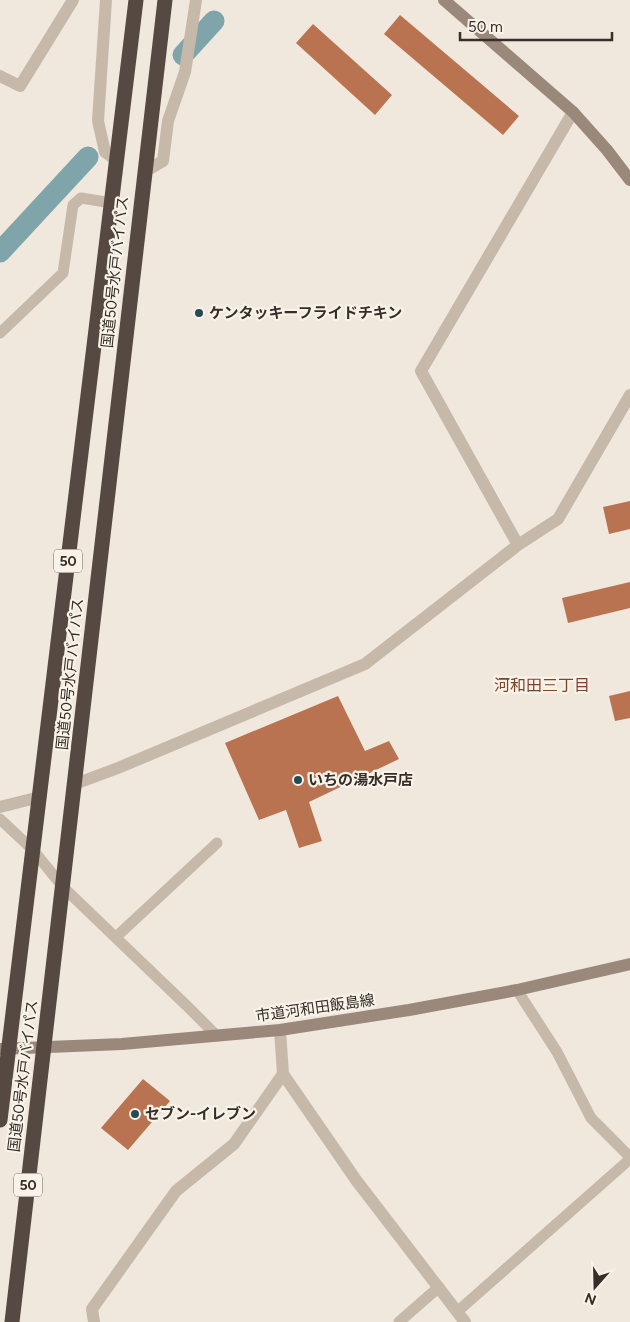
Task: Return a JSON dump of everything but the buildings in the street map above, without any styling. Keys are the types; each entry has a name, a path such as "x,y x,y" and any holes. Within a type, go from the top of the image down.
{"highway":[{"name":"国道50号水戸バイパス","path":"0,1120 4,1050 40,797 136,0"},
{"name":"国道50号水戸バイパス","path":"12,1322 165,0"}],"street":[{"path":"0,76 20,86 72,0"},
{"path":"106,0 98,121 105,152 116,160"},
{"path":"144,172 163,161 168,121 185,72 196,0"},
{"path":"444,0 573,112 607,150 630,180"},
{"path":"518,545 421,371 573,112"},
{"path":"75,784 118,768 365,664 518,545 558,519 630,395"},
{"path":"0,807 40,797"},
{"name":"市道河和田飯島線","path":"4,1050 280,1030 409,1010 517,990 630,964"},
{"path":"280,1030 283,1074 356,1180 465,1322"},
{"path":"94,1322 92,1309 176,1191 234,1144 283,1074"}],"lane":[{"path":"0,333 63,273 73,205 81,198 112,203"},
{"path":"0,820 33,850 63,887 217,1036"},
{"path":"116,937 218,844"},
{"path":"458,1311 630,1158 591,1118 556,1052 517,990"},
{"path":"399,1322 439,1287"}],"waterway":[{"path":"183,55 214,21"},
{"path":"0,252 88,157"}],"place":[{"name":"ケンタッキーフライドチキン","path":"199,313"},
{"name":"いちの湯水戸店","path":"298,780"},
{"name":"セブン-イレブン","path":"135,1114"}],"district":[{"name":"河和田三丁目","path":"542,685"}]}
